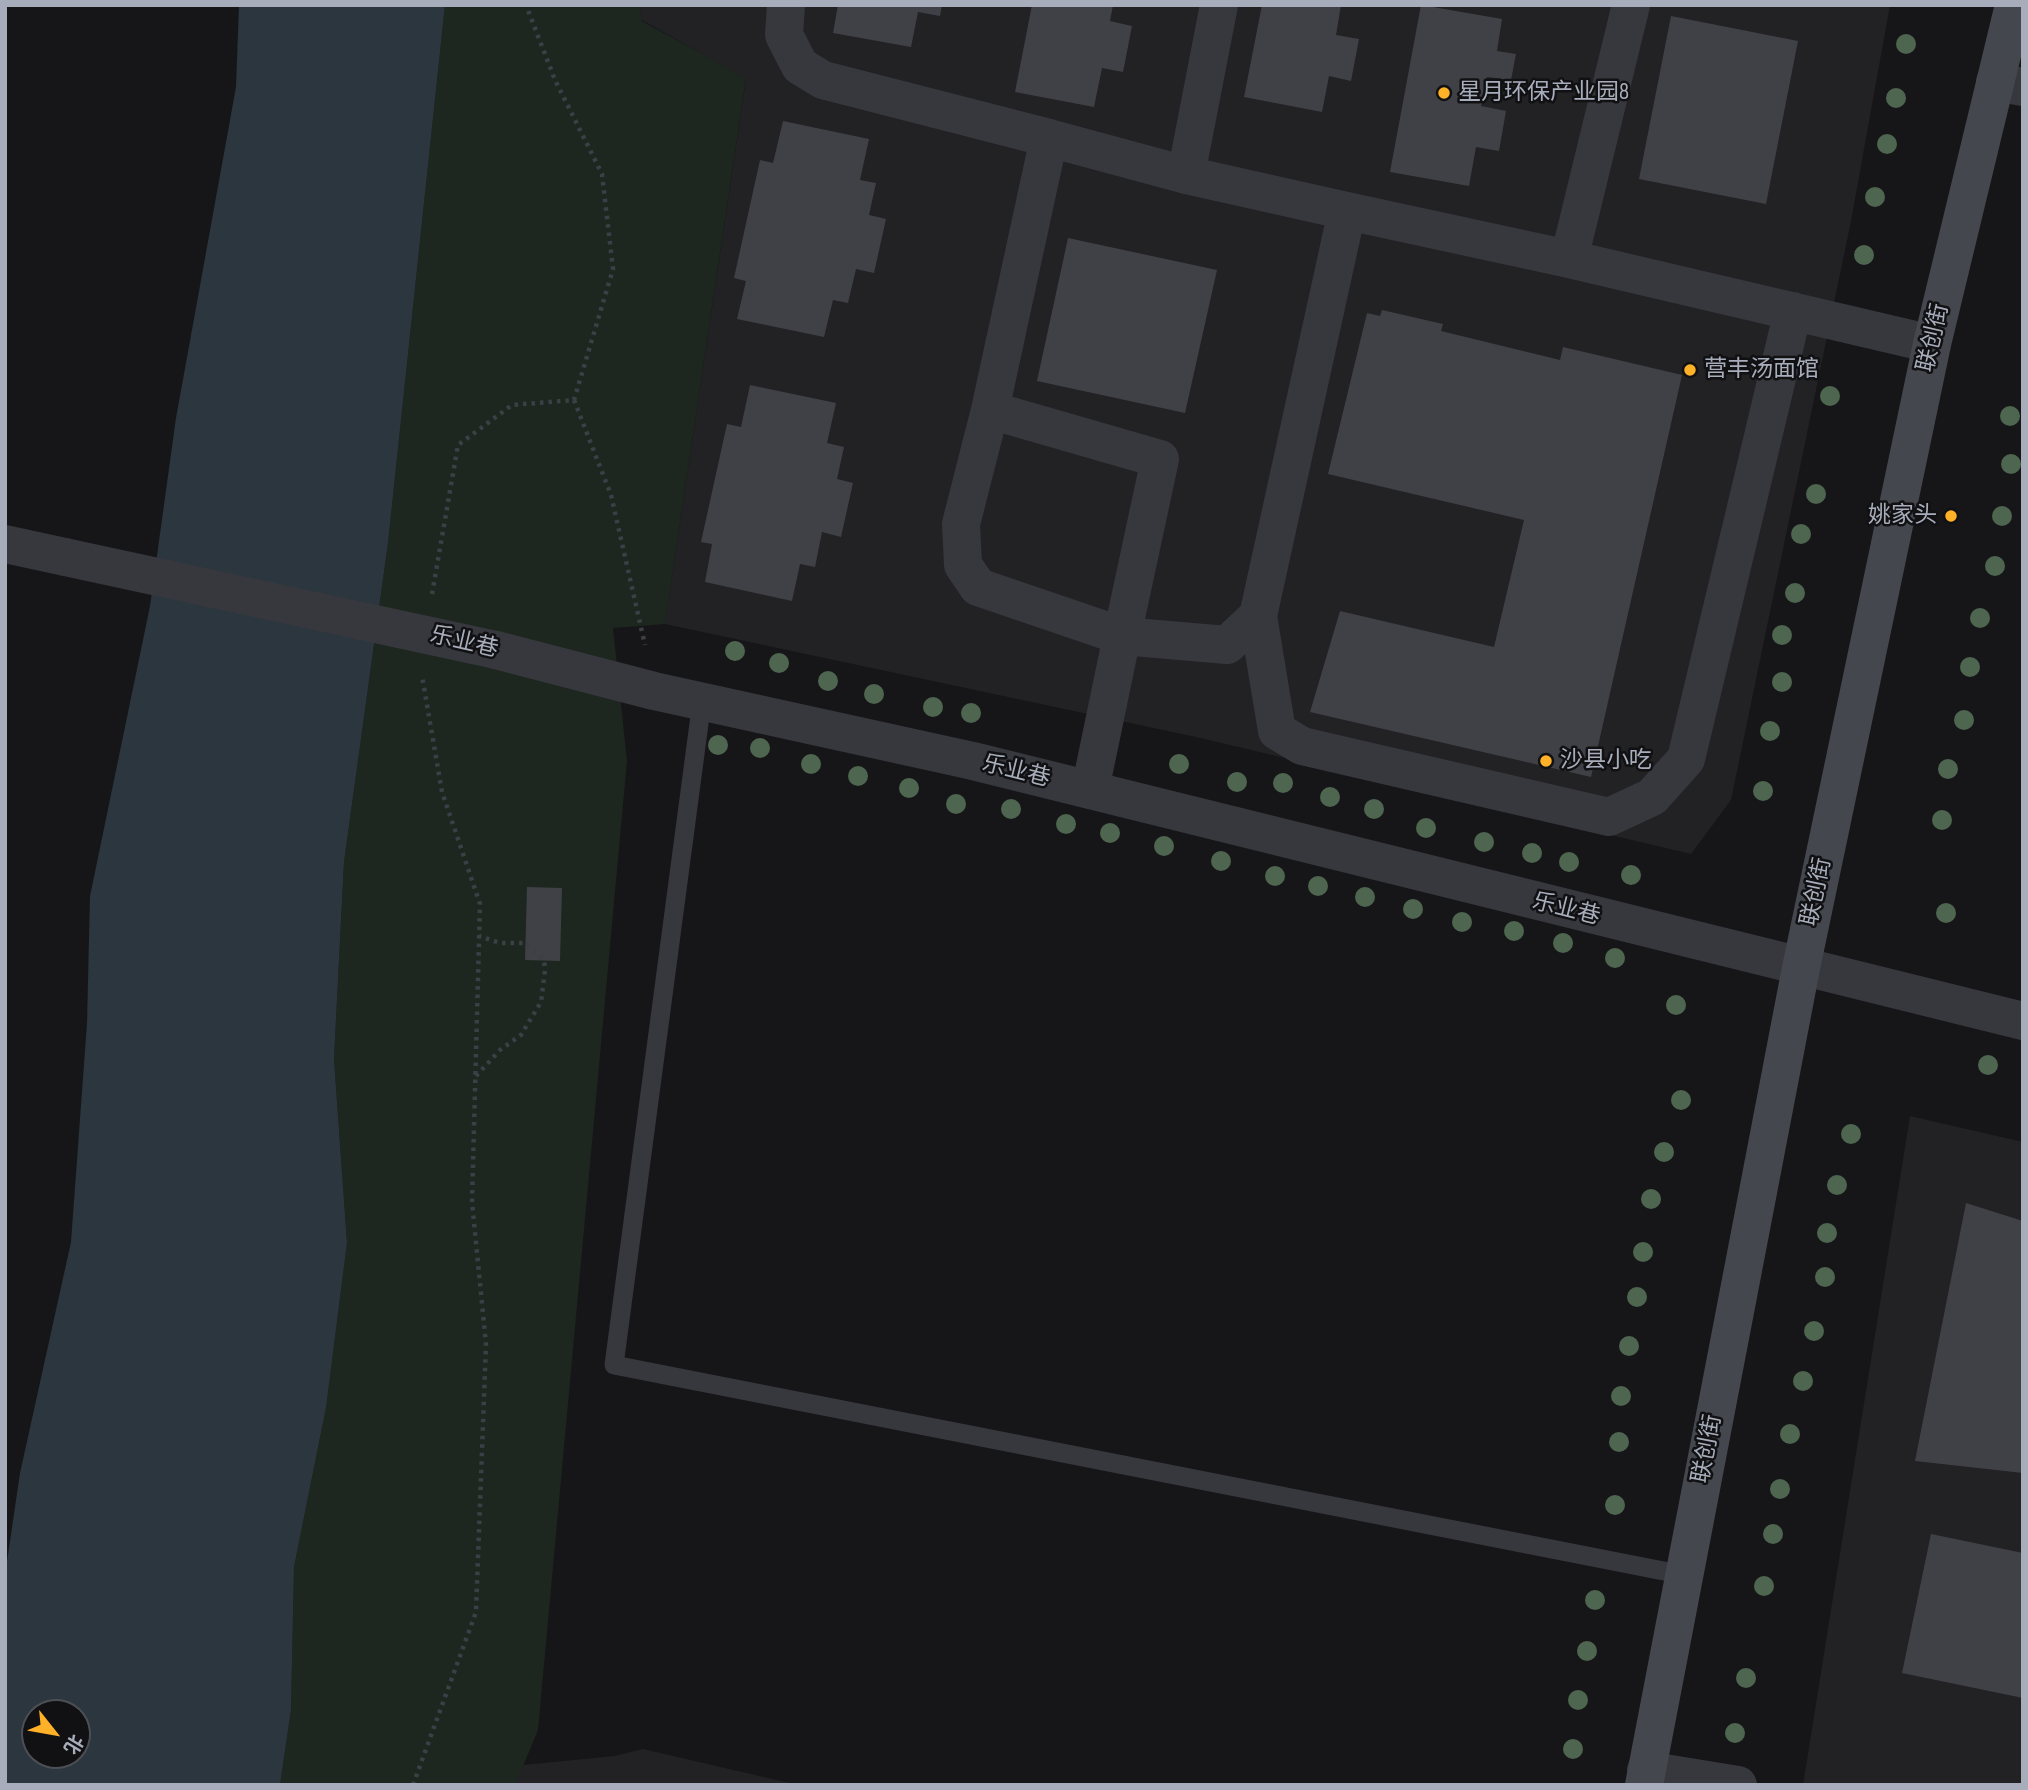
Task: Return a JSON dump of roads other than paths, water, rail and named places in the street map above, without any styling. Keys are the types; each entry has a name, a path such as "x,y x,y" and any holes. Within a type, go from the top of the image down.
{"street":[{"path":"786,5 784,35 800,66 822,80 1186,175 1569,259 1932,344"},
{"path":"1186,175 1219,5"},
{"path":"1569,259 1630,5"},
{"name":"联创街","path":"1645,1778 1801,968 1932,344 2009,84 2014,5"},
{"path":"1049,138 990,410 961,524 963,565 978,587 1122,636 1227,645 1258,616"},
{"path":"1347,211 1258,616 1277,731 1302,746 1609,817 1652,797 1686,759 1793,311"},
{"path":"990,410 1160,459 1090,790"},
{"name":"乐业巷","path":"5,544 496,650 654,691 1090,790 2023,1021"},
{"path":"1645,1778 1738,1785"}],"lane":[{"path":"702,701 614,1365 1684,1575"}],"place":[{"name":"星月环保产业园8","path":"1444,93"},
{"name":"营丰汤面馆","path":"1690,370"},
{"name":"姚家头","path":"1951,516"},
{"name":"沙县小吃","path":"1546,761"}]}
